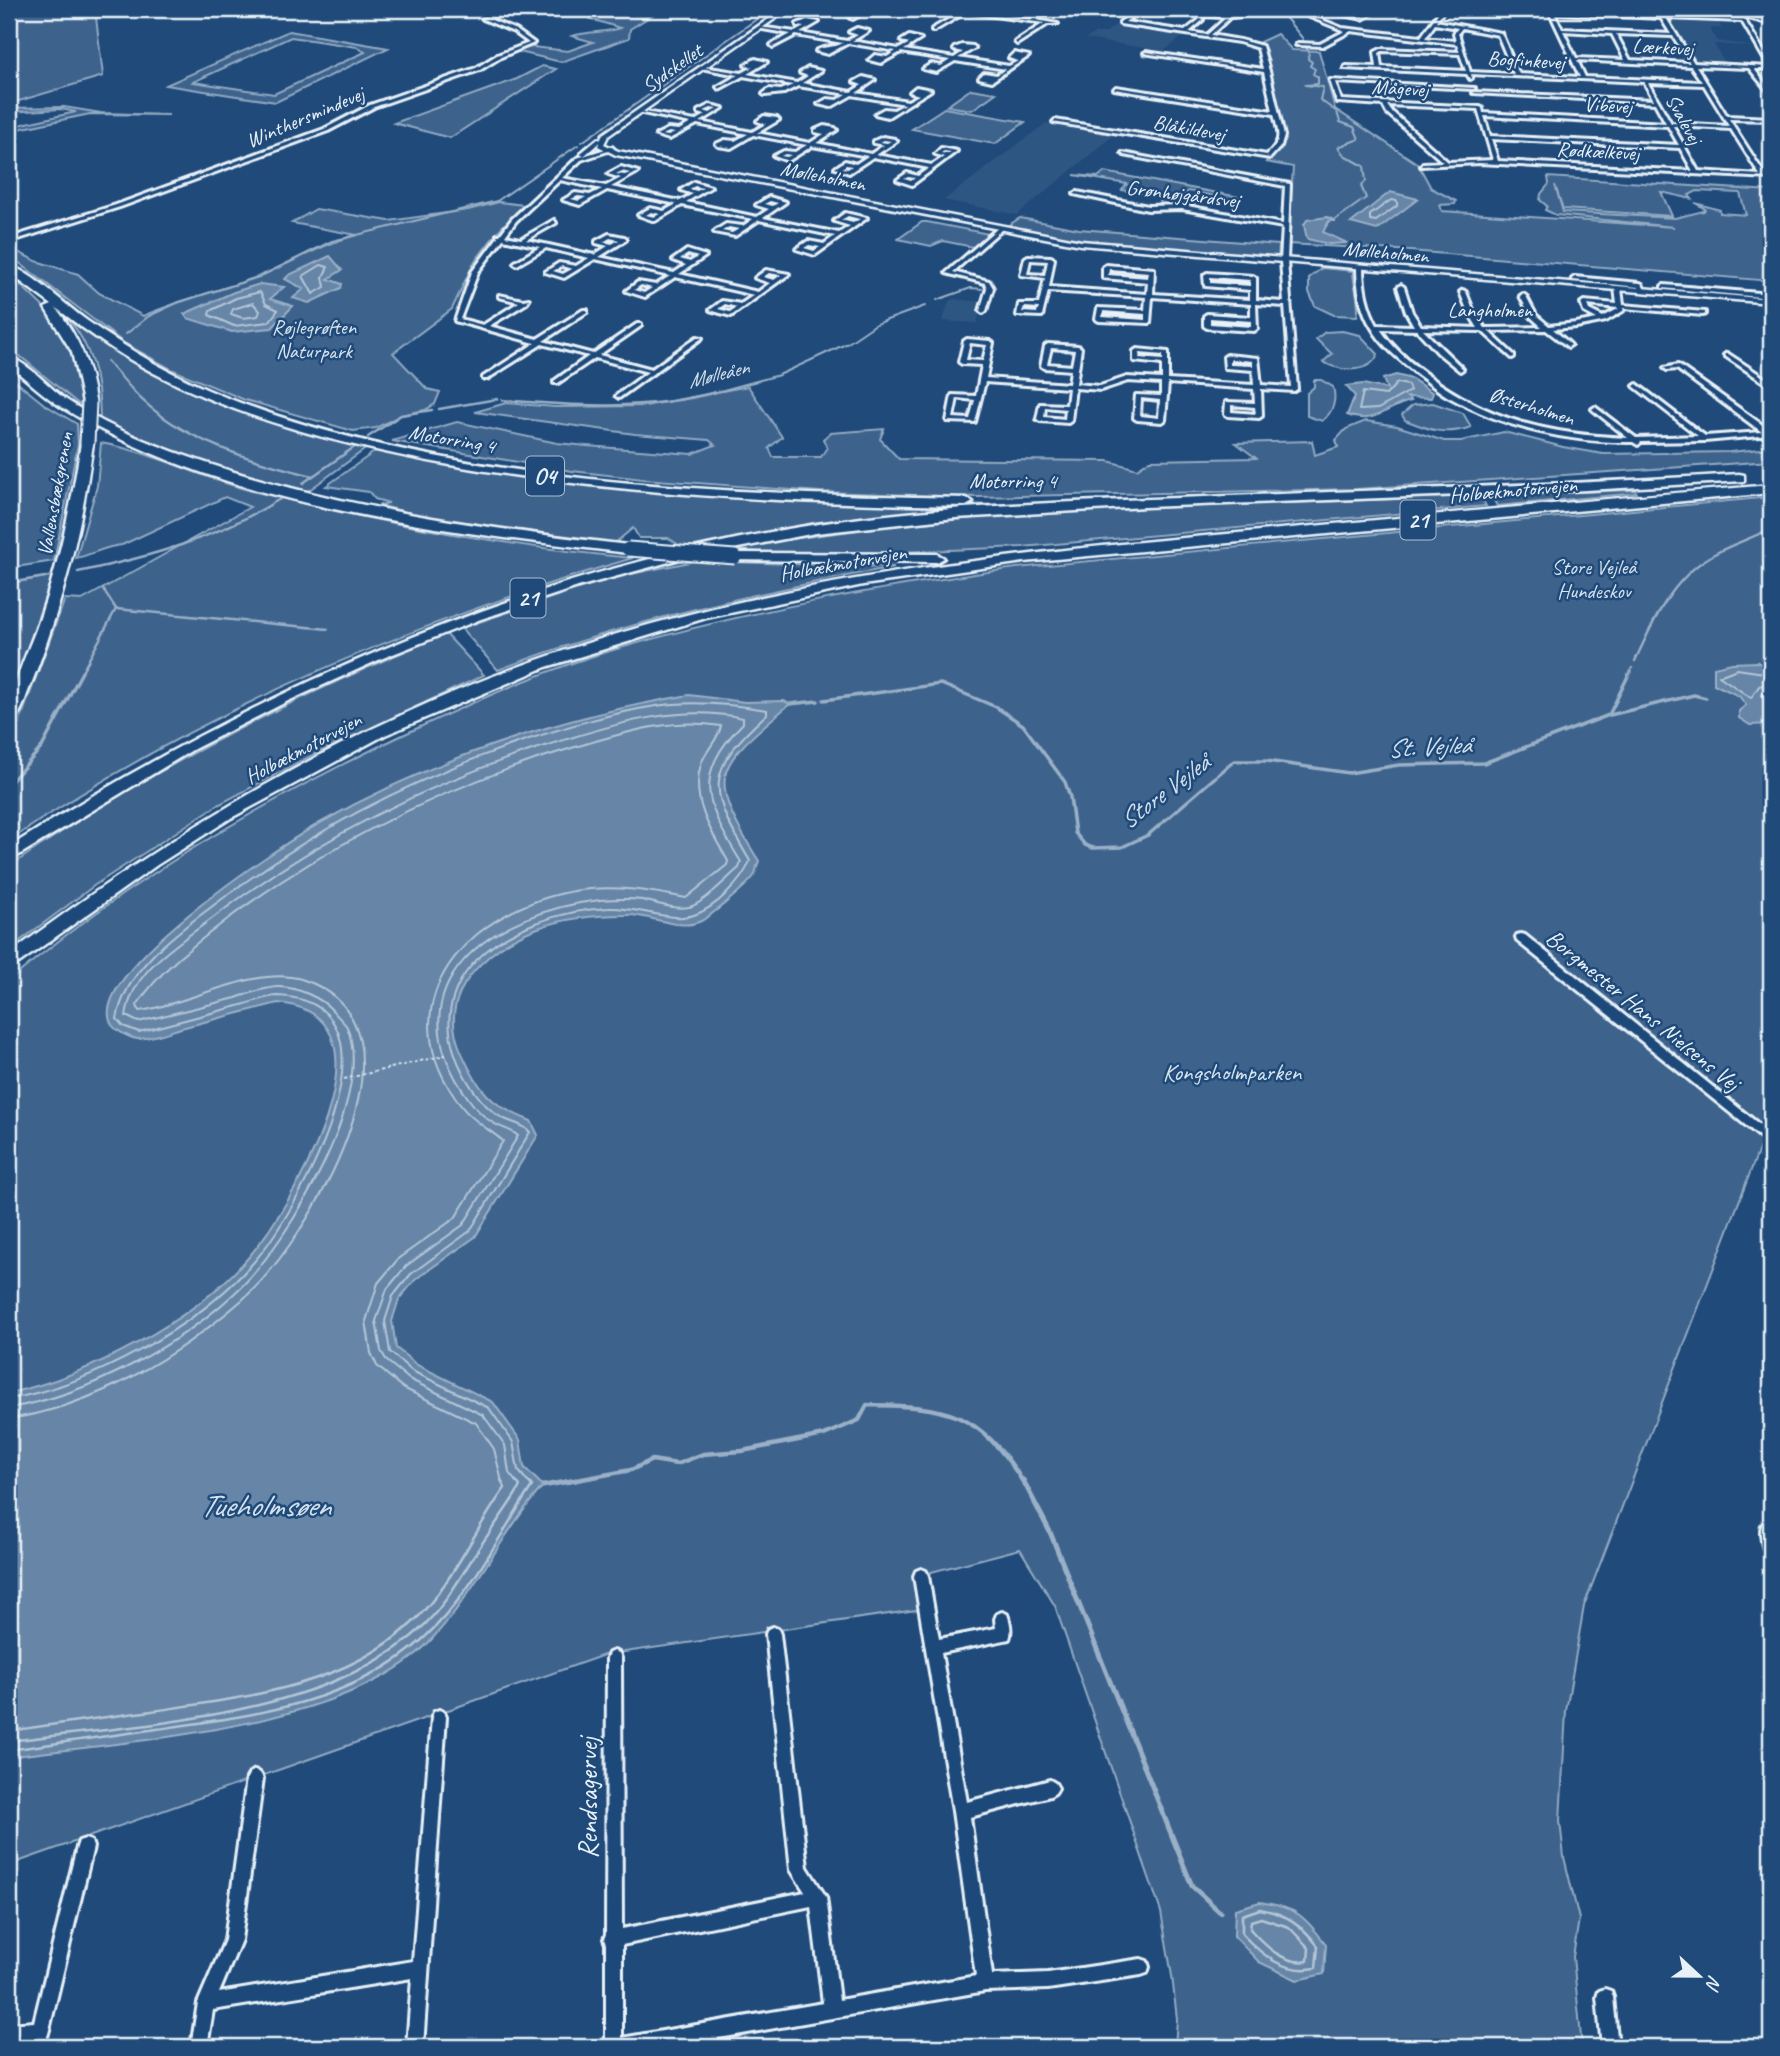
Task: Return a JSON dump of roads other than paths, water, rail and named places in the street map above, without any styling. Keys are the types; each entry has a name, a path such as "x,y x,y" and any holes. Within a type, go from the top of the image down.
{"highway":[{"name":"Motorring 4","path":"9,268 110,343 181,382 275,418 400,451 532,474 693,491 839,499 1100,503"},
{"name":"Vallensbækgrenen","path":"9,717 33,659 62,571 78,505 87,443 87,379 75,344 31,286"},
{"path":"9,360 41,388 83,417 173,456 252,481 437,523 628,549 735,557 880,560 1065,552"},
{"name":"Holbækmotorvejen","path":"9,855 166,758 288,695 405,643 548,592 665,558 784,534 907,518 1100,503 1532,489 1771,476"},
{"name":"Holbækmotorvejen","path":"9,963 112,886 238,806 399,722 511,675 620,637 750,602 865,579 1065,552 1771,489"}],"street":[{"name":"Winthersmindevej","path":"9,240 171,187 334,127 381,102 484,67 499,56 531,43 515,31 485,19 512,9"},
{"name":"Sydskellet","path":"482,328 457,320 468,287 499,236 600,140 786,9"},
{"path":"852,18 868,9"},
{"path":"951,9 1056,24"},
{"path":"1031,21 1049,9"},
{"path":"1130,9 1233,15 1294,9 1350,30 1459,43"},
{"path":"1319,9 1363,18 1369,13"},
{"path":"1422,39 1443,9"},
{"path":"1492,9 1743,20 1771,67"},
{"path":"1658,9 1763,176"},
{"path":"1718,9 1771,23"},
{"name":"Blåkildevej","path":"1055,121 1268,158 1282,142 1268,71 1260,47 1121,23 1139,10"},
{"path":"1551,10 1583,78"},
{"path":"933,30 965,11"},
{"path":"1184,32 1201,20 1199,11"},
{"path":"1208,36 1227,18"},
{"path":"1433,22 1502,34 1517,75"},
{"path":"1017,43 1047,23"},
{"path":"773,46 809,27"},
{"path":"1461,27 1456,33 1496,161"},
{"path":"759,28 1010,68"},
{"path":"1302,44 1321,45 1350,30"},
{"path":"1560,30 1675,35"},
{"path":"1613,32 1628,61"},
{"path":"834,49 861,34"},
{"path":"887,58 914,42"},
{"path":"1378,69 1377,52 1381,50 1463,53"},
{"path":"942,67 967,51"},
{"path":"1146,53 1268,71"},
{"name":"Lærkevej","path":"1574,59 1771,67"},
{"path":"997,76 1022,60"},
{"path":"719,88 757,66"},
{"name":"Bogfinkevej","path":"1346,67 1705,84"},
{"path":"703,68 909,103"},
{"path":"1751,68 1771,94"},
{"path":"782,92 812,75"},
{"name":"Mågevej","path":"1474,90 1332,81 1339,100 1480,108"},
{"name":"Svalevej","path":"1645,81 1696,172"},
{"path":"838,102 867,84"},
{"name":"Blåkildevej","path":"1116,88 1277,113"},
{"path":"1474,90 1657,102"},
{"path":"895,112 923,94"},
{"path":"1384,103 1389,112 1446,162"},
{"path":"640,112 933,167"},
{"path":"679,132 710,114"},
{"name":"Vibevej","path":"1482,114 1732,128"},
{"path":"1726,117 1771,119"},
{"path":"736,143 770,123"},
{"path":"608,149 606,139 612,131"},
{"path":"796,154 828,134"},
{"path":"1489,137 1682,147"},
{"path":"600,140 600,145 608,149"},
{"path":"857,166 888,145"},
{"name":"Sydskellet","path":"579,159 608,149"},
{"name":"Mølleholmen","path":"608,149 640,158 1081,243 1771,299"},
{"name":"Grønhøjgårdsvej","path":"1124,154 1284,182 1288,185 1284,261 1294,389 1258,387"},
{"path":"919,178 949,156"},
{"name":"Rødkælkevej","path":"1423,165 1496,161 1771,177"},
{"path":"591,197 625,177"},
{"path":"557,178 839,235"},
{"path":"665,213 698,192"},
{"name":"Grønhøjgårdsvej","path":"1077,194 1154,208 1182,206 1286,226"},
{"path":"743,229 774,208"},
{"path":"523,240 554,222"},
{"path":"824,246 854,225"},
{"path":"983,311 990,288 987,282 949,273 999,229"},
{"path":"499,236 759,294"},
{"path":"517,263 546,246"},
{"path":"577,268 613,246"},
{"path":"1042,306 1048,277 1051,260 1028,258 1024,275 1048,277"},
{"path":"656,287 691,264"},
{"path":"1148,312 1100,309 1099,319 1147,322 1150,296 1152,270 1106,267 1105,277 1151,280"},
{"name":"Østerholmen","path":"1360,267 1361,297 1374,327 1417,371 1440,388 1496,417 1567,437 1638,443 1770,434"},
{"path":"1253,288 1207,285 1207,275 1253,278 1254,302 1254,318 1254,329 1207,326 1207,316 1254,318"},
{"path":"1575,279 1620,287 1622,306 1618,313 1604,320 1587,311 1584,303 1622,306 1703,313"},
{"path":"742,306 775,282"},
{"path":"1401,287 1407,311 1417,327 1460,369"},
{"path":"1664,287 1727,295"},
{"path":"1045,289 1287,304"},
{"path":"1463,292 1467,306 1481,328 1512,356"},
{"path":"482,328 526,301 501,296"},
{"path":"1523,296 1533,316 1568,345"},
{"path":"485,378 585,311"},
{"name":"Langholmen","path":"1374,327 1545,328 1604,320"},
{"path":"556,382 639,325"},
{"path":"482,328 653,371"},
{"path":"619,396 699,338"},
{"path":"978,398 954,397 948,420 973,421 986,363 990,343 967,341 962,362 986,363"},
{"path":"1069,407 1072,386 1075,368 1078,348 1048,346 1044,366 1075,368"},
{"path":"1727,355 1771,385"},
{"path":"1164,398 1138,396 1136,418 1162,420 1164,398 1165,362"},
{"path":"1667,368 1678,367 1770,434"},
{"path":"1257,369 1259,416 1228,414 1228,403 1258,405"},
{"path":"982,380 1101,388 1123,379 1258,387"},
{"path":"1637,386 1705,439"},
{"path":"1595,410 1638,443"},
{"name":"Borgmester Hans Nielsens Vej","path":"1521,938 1771,1140"},
{"path":"1771,1531 1767,1530 1771,1551"},
{"path":"921,1576 961,1811 985,1983"},
{"path":"935,1647 1004,1634 1002,1619"},
{"path":"773,1634 799,1870 818,1898 832,2008"},
{"name":"Rendsagervej","path":"614,1658 614,2047"},
{"path":"415,2047 439,1717"},
{"path":"199,2047 206,2003 233,1940 255,1779"},
{"path":"961,1811 1050,1788"},
{"path":"9,2032 38,2039 85,1847"},
{"path":"612,1939 818,1898"},
{"path":"622,2047 985,1983 1048,1981 1142,1967"},
{"path":"206,2003 421,1968"},
{"path":"1605,1997 1610,2047"}],"water":[{"path":"1390,192 1418,199 1377,230 1351,223"},
{"path":"1327,217 1336,221 1329,221 1323,232 1347,243 1329,244 1307,239 1304,225 1307,220"},
{"path":"330,256 342,270 328,279 342,284 341,288 309,303 293,298 304,289 285,279"},
{"path":"260,284 284,287 270,299 293,306 272,328 232,332 187,318 184,314 234,292"},
{"path":"1396,375 1412,379 1433,393 1431,398 1407,397 1411,401 1373,417 1357,418 1347,415 1355,396 1346,386 1363,384 1387,389 1383,379"},
{"path":"1757,662 1771,669 1771,687 1762,695 1771,707 1771,724 1750,725 1739,718 1739,711 1746,705 1739,696 1714,684 1714,667"},
{"name":"Tueholmsøen","path":"689,695 745,702 784,701 790,704 746,743 733,758 726,774 725,790 730,809 759,861 754,876 713,913 693,924 674,924 636,915 593,916 559,922 538,928 509,942 481,963 470,976 461,991 454,1022 461,1052 487,1095 510,1112 531,1121 538,1135 475,1237 416,1279 399,1299 392,1321 396,1348 417,1365 493,1402 520,1440 524,1467 543,1486 461,1603 431,1640 394,1670 347,1694 292,1712 233,1726 9,1757 9,1393 72,1374 137,1343 198,1304 225,1282 247,1259 288,1200 327,1117 336,1076 333,1041 315,1015 278,1003 150,1037 136,1039 124,1034 112,1025 110,1003 126,976 154,945 229,883 320,823 364,800 453,760 499,743 593,715"},
{"path":"1260,1902 1291,1910 1311,1926 1326,1944 1324,1974 1297,1980 1259,1962 1234,1936 1235,1909"}],"waterway":[{"path":"582,142 771,9"},
{"path":"1280,11 1303,39 1302,43 1309,51 1308,59 1312,62 1310,66 1315,69 1313,74 1318,77 1318,84 1305,85 1323,87 1320,100 1337,112 1340,122 1354,127 1359,139 1338,147 1344,155 1364,166 1366,181 1361,186 1366,198 1335,220"},
{"path":"126,334 149,316 179,302 259,277 332,241 497,201 578,145"},
{"path":"937,300 971,288 982,289"},
{"name":"Mølleåen","path":"709,394 779,375 848,343 876,324 925,306"},
{"path":"107,361 135,393"},
{"name":"Mølleåen","path":"502,400 582,405 636,404 716,392"},
{"path":"135,393 173,424 194,436 241,455 313,476"},
{"path":"439,409 497,399"},
{"path":"368,437 401,415 432,410"},
{"path":"303,483 356,446"},
{"path":"78,572 131,560 207,535 280,499"},
{"name":"Store Vejleå","path":"1635,661 1665,602 1685,576 1718,552 1771,528"},
{"path":"9,583 45,577"},
{"path":"103,589 116,609"},
{"path":"81,674 116,609"},
{"path":"116,609 328,629"},
{"name":"St. Vejleå","path":"1630,672 1632,668"},
{"path":"9,784 42,747 82,672"},
{"name":"Store Vejleå","path":"824,700 941,684 996,707 1023,725 1065,782 1075,833 1085,845 1093,848 1122,847 1148,835 1234,761 1267,761 1349,773 1399,765 1484,763 1609,715 1630,672"},
{"path":"1610,715 1694,695 1706,698"},
{"name":"Store Vejleå","path":"790,704 818,701"},
{"path":"566,1482 631,1470 652,1460 677,1464 703,1454 742,1451 824,1435 859,1420 867,1405 919,1407 958,1417 991,1440 1023,1482"},
{"path":"543,1486 576,1480"},
{"path":"1023,1480 1050,1532 1192,1886 1220,1912"}],"park label":[{"name":"Røjlegrøften Naturpark","path":"314,339"},
{"name":"Store Vejleå Hundeskov","path":"1594,579"},
{"name":"Kongsholmparken","path":"1232,1072"}]}
